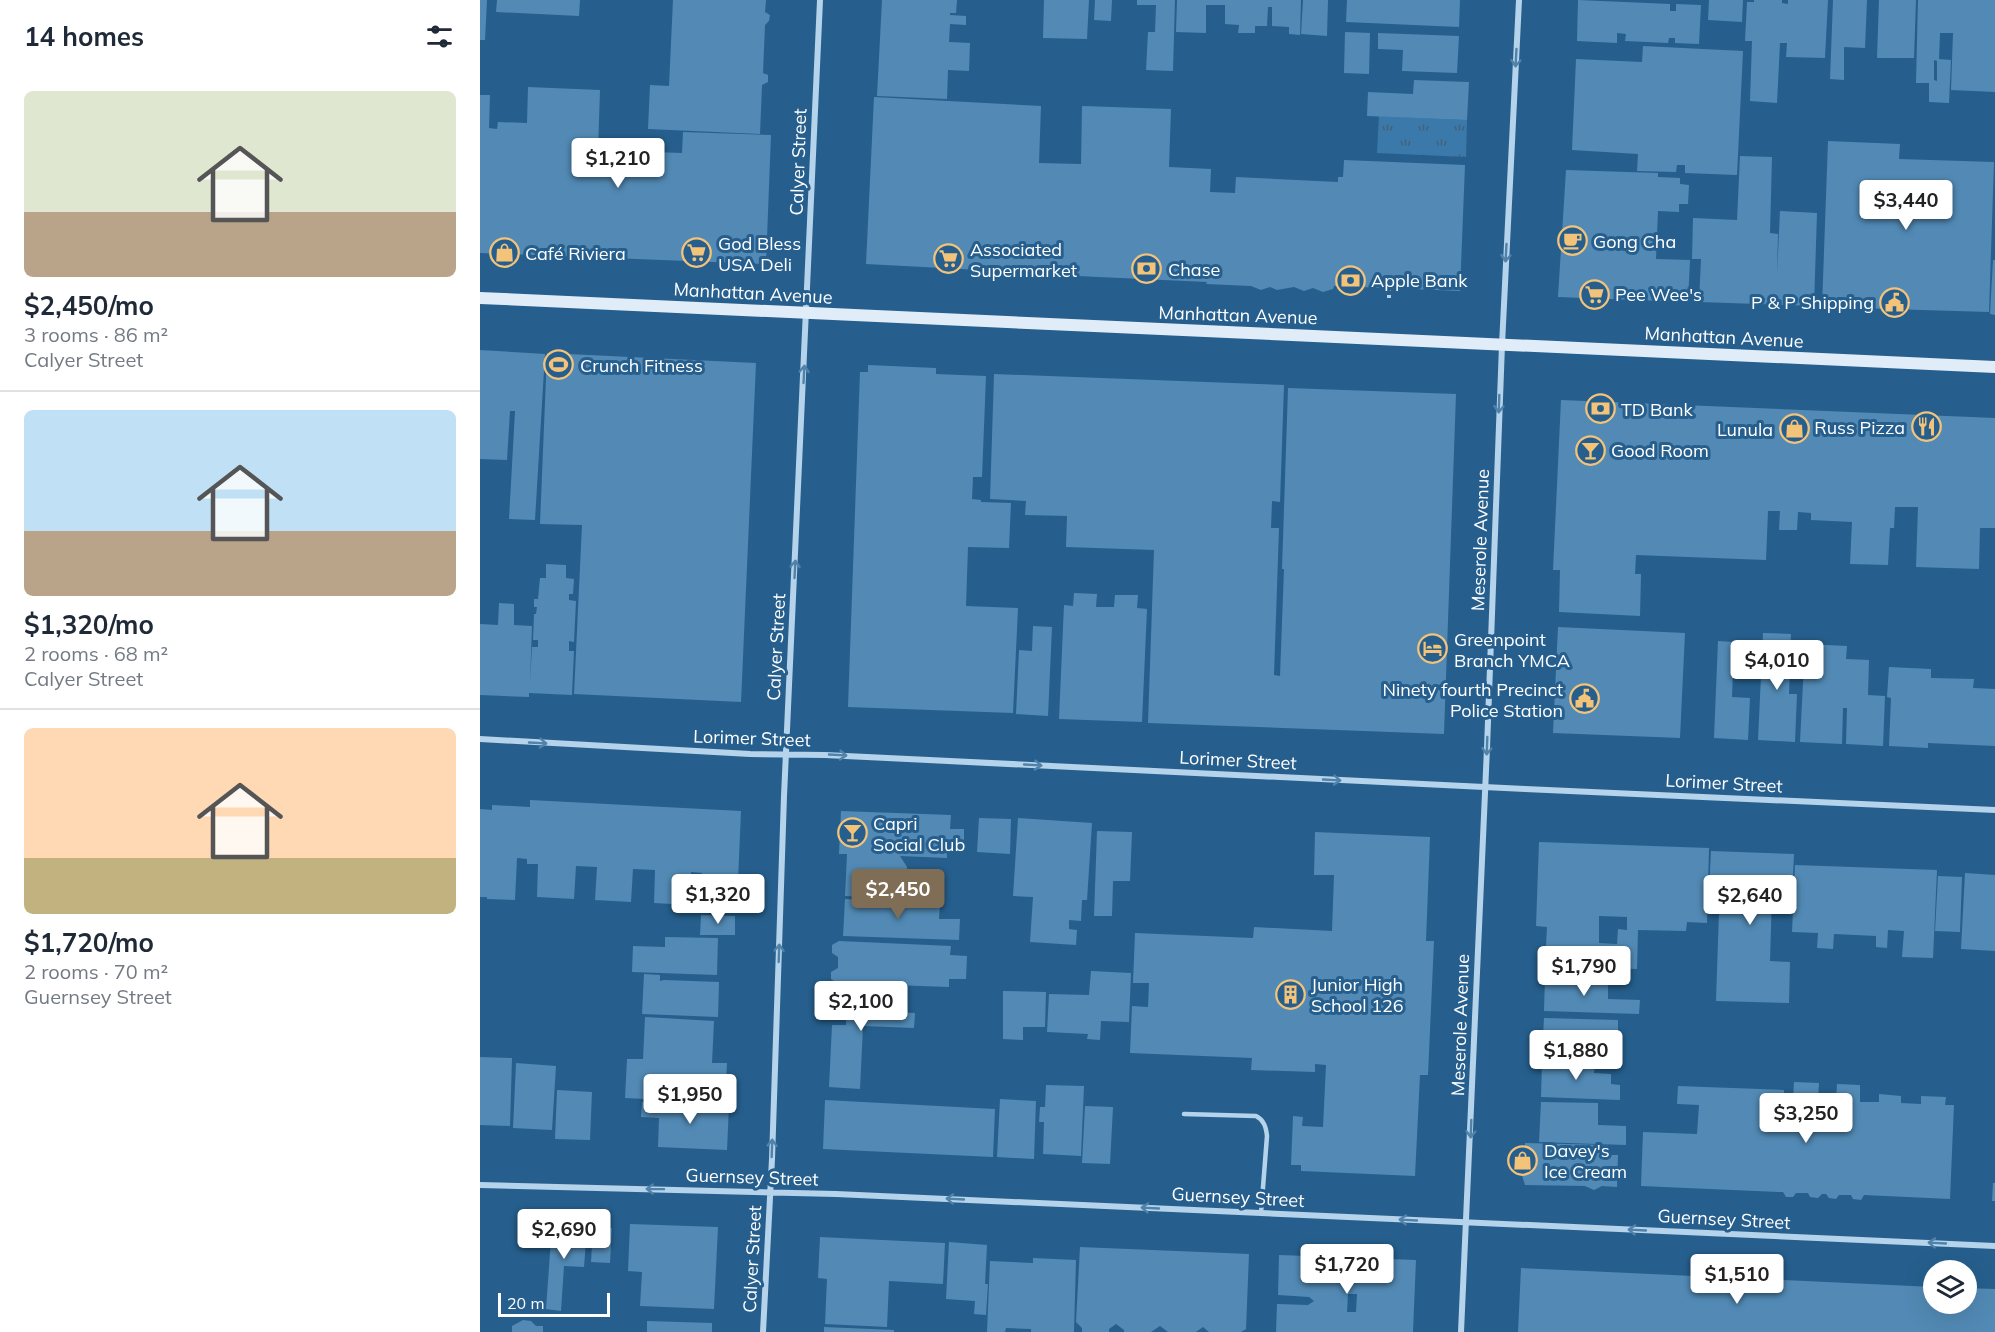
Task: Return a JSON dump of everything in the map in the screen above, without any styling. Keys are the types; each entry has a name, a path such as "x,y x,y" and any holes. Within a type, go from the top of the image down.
{"street":[{"name":"Calyer Street","path":"763,1332 820,0"},
{"name":"Meserole Avenue","path":"1461,1332 1486,787 1502,345 1519,0"},
{"name":"Manhattan Avenue","path":"480,298 1995,366"},
{"name":"Lorimer Street","path":"480,739 750,754 825,754 1995,810"},
{"name":"Guernsey Street","path":"480,1185 770,1192 1995,1246"}],"lane":[{"path":"1185,1114 1256,1116 1261,1119 1266,1127 1267,1136 1261,1213"}],"path":[{"path":"1389,288 1389,298"}],"green space":[{"path":"1379,116 1467,120 1466,157 1377,153"}],"building":[{"path":"480,0 487,0 485,40 480,40"},
{"path":"497,0 580,0 579,16 496,12"},
{"path":"673,0 766,0 765,12 770,15 765,25 763,73 768,75 768,82 762,85 760,134 648,129 650,85 669,86"},
{"path":"882,0 957,0 956,13 950,13 950,15 966,16 966,25 950,24 949,42 970,43 969,71 948,70 947,99 877,96"},
{"path":"1044,0 1089,0 1087,39 1043,38"},
{"path":"1095,0 1112,0 1111,21 1094,20"},
{"path":"1137,0 1175,0 1173,71 1146,70 1148,32 1155,32 1156,5 1137,5"},
{"path":"1177,0 1301,0 1300,35 1289,34 1289,27 1272,26 1272,7 1268,7 1267,26 1255,26 1255,33 1238,33 1239,25 1225,24 1225,5 1206,5 1206,33 1176,32"},
{"path":"1303,0 1328,0 1327,36 1301,34"},
{"path":"1347,0 1460,0 1459,27 1346,22"},
{"path":"1578,0 1670,4 1670,11 1676,11 1676,4 1701,5 1699,44 1675,43 1675,38 1669,38 1668,43 1625,41 1626,34 1617,33 1617,43 1577,41"},
{"path":"1709,0 1743,0 1742,22 1708,20"},
{"path":"1754,0 1782,0 1782,3 1788,4 1788,0 1828,0 1825,58 1786,57 1787,43 1780,43 1777,103 1750,101 1752,41 1745,41 1747,2 1754,2"},
{"path":"1833,0 1867,0 1865,48 1844,47 1844,80 1830,79"},
{"path":"1879,0 1916,0 1914,58 1877,58"},
{"path":"1918,0 1995,0 1995,92 1951,90 1953,33 1940,33 1939,59 1951,60 1949,103 1929,102 1929,83 1916,83","holes":["1934,60 1937,61 1937,81 1934,80"]},
{"path":"1345,32 1370,33 1369,74 1344,73"},
{"path":"1378,33 1459,36 1457,73 1402,71 1403,50 1378,49"},
{"path":"1643,46 1743,51 1737,175 1685,173 1685,165 1677,165 1676,172 1637,171 1638,154 1572,150 1576,59 1642,62"},
{"path":"1414,80 1469,82 1467,120 1367,116 1368,92 1413,94"},
{"path":"528,87 600,90 598,150 682,153 683,132 771,135 766,264 480,253 480,95 490,95 489,128 497,129 498,122 527,123"},
{"path":"874,97 1041,106 1039,163 1081,164 1082,106 1171,109 1169,167 1211,169 1210,192 1235,193 1236,177 1338,182 1338,177 1343,177 1344,160 1465,165 1460,291 1334,286 1333,289 1323,292 1313,288 1304,291 1294,287 1277,290 1270,287 1261,290 1251,286 1206,284 1207,282 1077,276 1077,278 1035,277 1035,273 866,264"},
{"path":"1828,141 1900,144 1899,159 1994,162 1989,312 1822,307"},
{"path":"1740,156 1772,157 1770,233 1778,234 1777,275 1780,211 1817,213 1814,306 1699,302 1701,259 1692,259 1693,218 1737,220"},
{"path":"1566,170 1658,173 1658,177 1680,178 1680,184 1689,185 1688,204 1679,204 1679,212 1658,211 1656,259 1690,260 1688,302 1558,297"},
{"path":"1993,260 1995,260 1995,315 1990,314"},
{"path":"480,350 545,354 535,520 509,519 515,411 510,411 507,460 480,459"},
{"path":"547,353 756,363 741,702 574,694 582,525 540,524"},
{"path":"868,365 936,368 936,374 986,376 982,477 973,477 972,499 981,500 981,502 1011,503 1009,548 968,547 966,606 1018,608 1013,713 848,707 860,372 868,372"},
{"path":"994,374 1284,385 1280,502 1272,501 1271,528 1279,528 1274,675 1280,676 1288,388 1456,394 1444,734 1148,723 1154,550 1066,547 1067,516 1025,515 1026,501 990,499"},
{"path":"1561,400 1995,418 1995,528 1980,528 1979,569 1916,567 1918,507 1895,507 1894,528 1890,528 1888,565 1850,564 1852,522 1811,520 1811,513 1798,512 1797,530 1779,530 1780,511 1768,511 1766,560 1636,555 1635,574 1641,574 1640,616 1559,612 1560,570 1553,570"},
{"path":"546,564 566,565 566,578 574,579 573,594 569,594 569,600 576,601 574,642 569,641 569,651 574,651 572,695 529,693 529,697 480,695 480,624 498,625 499,603 514,604 514,625 532,626 530,683 532,647 538,647 538,640 533,640 534,614 536,614 537,607 534,607 534,599 538,599 540,578 546,578"},
{"path":"1074,593 1097,594 1096,607 1114,607 1115,595 1138,595 1137,608 1147,609 1142,722 1059,719 1064,605 1073,606"},
{"path":"1033,626 1052,627 1048,716 1016,714 1019,650 1032,651"},
{"path":"1558,627 1685,633 1680,738 1553,733"},
{"path":"1763,633 1791,634 1789,694 1797,694 1795,742 1758,740"},
{"path":"1718,641 1734,642 1732,697 1750,698 1748,740 1714,738"},
{"path":"1805,644 1847,646 1846,659 1869,660 1868,695 1885,696 1883,746 1846,744 1847,708 1843,708 1842,744 1800,742"},
{"path":"1889,667 1931,669 1931,678 1974,679 1973,688 1995,689 1995,746 1928,743 1928,748 1889,746 1891,698 1887,697"},
{"path":"530,800 741,811 737,904 700,903 702,873 691,872 690,905 654,903 655,870 633,869 631,902 595,900 597,867 576,866 574,899 537,897 538,864 527,864 527,859 517,858 515,900 480,897 480,809 492,810 492,805 530,807"},
{"path":"841,811 951,815 950,829 964,829 964,846 947,846 947,858 900,856 907,867 907,877 933,878 933,899 845,896 847,854 839,854"},
{"path":"979,818 1011,819 1010,854 977,852"},
{"path":"1018,818 1092,823 1087,900 1082,900 1081,921 1069,920 1069,929 1077,930 1076,945 1030,942 1033,897 1013,896"},
{"path":"1097,831 1132,832 1130,881 1113,881 1112,916 1094,916"},
{"name":"Junior High School 126","path":"1315,832 1430,837 1426,941 1434,941 1428,1075 1420,1075 1415,1176 1301,1171 1301,1165 1291,1165 1293,1116 1303,1117 1302,1126 1323,1127 1326,1065 1315,1064 1315,1072 1251,1070 1252,1058 1130,1053 1132,1006 1148,1007 1149,983 1133,983 1135,933 1253,938 1254,927 1332,931 1334,875 1314,875"},
{"path":"1539,842 1709,848 1707,923 1687,922 1686,931 1638,930 1637,969 1545,966 1547,927 1536,926","holes":["1599,916 1627,917 1627,930 1618,929 1617,944 1599,943"]},
{"path":"1711,851 1794,854 1792,894 1772,894 1770,961 1790,962 1789,1003 1716,1001 1719,912 1729,913 1730,891 1709,891"},
{"path":"1795,865 1937,870 1933,958 1902,957 1904,931 1888,930 1887,948 1876,947 1876,936 1834,934 1833,949 1817,948 1818,933 1792,932"},
{"path":"1965,873 1995,875 1995,951 1961,949"},
{"path":"1938,876 1962,877 1960,932 1935,931"},
{"path":"845,899 940,903 939,919 960,919 959,940 843,936"},
{"path":"701,915 735,916 735,935 700,935"},
{"path":"665,937 718,938 717,975 632,972 633,946 665,947"},
{"path":"839,941 951,946 950,955 967,956 966,979 949,979 949,987 837,983 831,979 831,972 838,968 838,957 832,953 832,945"},
{"path":"1091,971 1131,973 1129,1022 1101,1021 1100,1040 1087,1039 1088,1034 1047,1032 1049,994 1089,995"},
{"path":"644,974 660,975 660,981 719,982 718,1017 642,1014"},
{"path":"1545,976 1608,978 1608,999 1640,1000 1639,1014 1544,1011"},
{"path":"847,986 891,988 891,1012 915,1013 914,1028 863,1026 860,1089 829,1087 832,1025 846,1025"},
{"path":"1003,991 1046,992 1045,1027 1023,1027 1023,1040 1003,1039"},
{"path":"645,1017 714,1021 712,1063 727,1063 725,1103 625,1098 627,1059 643,1059"},
{"path":"1544,1018 1618,1020 1618,1056 1542,1054"},
{"path":"480,1057 512,1058 510,1126 480,1125"},
{"path":"1542,1060 1595,1062 1594,1073 1611,1074 1611,1084 1620,1085 1620,1100 1541,1097"},
{"path":"516,1063 556,1066 552,1130 513,1128"},
{"path":"1794,1082 1819,1083 1818,1100 1836,1101 1837,1084 1860,1085 1860,1102 1879,1102 1879,1094 1901,1096 1901,1103 1921,1104 1921,1096 1946,1097 1945,1105 1954,1105 1950,1199 1864,1195 1861,1200 1853,1199 1851,1195 1839,1195 1836,1199 1829,1198 1826,1194 1818,1198 1810,1197 1808,1193 1796,1193 1793,1197 1786,1197 1783,1192 1641,1186 1643,1132 1697,1134 1699,1105 1677,1104 1678,1086 1784,1090 1784,1098 1793,1099"},
{"path":"1046,1085 1084,1086 1081,1156 1043,1154 1044,1122 1039,1122 1040,1107 1045,1107"},
{"path":"557,1090 592,1092 590,1140 555,1139"},
{"path":"1000,1099 1036,1101 1034,1159 997,1157"},
{"path":"825,1100 995,1109 993,1157 823,1149"},
{"path":"642,1102 729,1106 727,1150 658,1147 659,1118 641,1117"},
{"path":"1541,1102 1598,1103 1598,1125 1626,1126 1626,1145 1539,1142"},
{"path":"1085,1106 1113,1107 1110,1164 1082,1163"},
{"path":"1525,1143 1608,1145 1608,1155 1618,1155 1617,1187 1602,1186 1594,1190 1585,1186 1525,1185 1520,1169 1525,1161"},
{"path":"1993,1183 1995,1183 1995,1201 1992,1201"},
{"path":"630,1224 718,1227 714,1309 640,1306 642,1272 628,1271"},
{"path":"552,1225 587,1228 584,1267 564,1266 561,1311 546,1309"},
{"path":"593,1227 612,1228 610,1263 591,1262"},
{"path":"820,1237 945,1243 943,1284 889,1281 887,1327 825,1324 827,1279 818,1278"},
{"path":"949,1242 987,1245 986,1315 974,1314 975,1301 946,1299"},
{"path":"1080,1247 1249,1254 1246,1329 1241,1332 1209,1332 1203,1327 1196,1332 1168,1332 1160,1326 1151,1332 1124,1332 1116,1324 1109,1329 1109,1332 1082,1332 1082,1328 1076,1322"},
{"path":"1279,1255 1416,1260 1413,1332 1276,1332 1277,1304 1308,1305 1314,1301 1309,1297 1278,1295","holes":["1348,1294 1357,1294 1356,1312 1347,1312"]},
{"path":"1033,1258 1076,1260 1074,1332 1031,1332 1031,1329 1006,1328 1005,1332 987,1332 990,1261 1033,1263"},
{"path":"1521,1268 1923,1286 1923,1314 1977,1314 1977,1288 1995,1289 1995,1332 1518,1332"},
{"path":"523,1320 531,1321 536,1326 543,1326 543,1332 512,1332 512,1326"},
{"path":"647,1321 712,1323 712,1332 647,1332"},
{"path":"824,1327 894,1330 894,1332 824,1332"}],"place":[{"name":"Gong Cha","path":"1572,241"},
{"name":"Café Riviera","path":"504,253"},
{"name":"God Bless USA Deli","path":"697,253"},
{"name":"Associated Supermarket","path":"949,259"},
{"name":"Chase","path":"1147,269"},
{"name":"Apple Bank","path":"1350,280"},
{"name":"Pee Wee's","path":"1594,294"},
{"name":"P & P Shipping","path":"1895,302"},
{"name":"Crunch Fitness","path":"559,365"},
{"name":"TD Bank","path":"1600,409"},
{"name":"Russ Pizza","path":"1926,427"},
{"name":"Lunula","path":"1794,429"},
{"name":"Good Room","path":"1590,450"},
{"name":"Greenpoint Branch YMCA","path":"1433,649"},
{"name":"Ninety fourth Precinct Police Station","path":"1584,699"},
{"name":"Capri Social Club","path":"852,833"},
{"name":"Junior High School 126","path":"1290,994"},
{"name":"Davey's Ice Cream","path":"1523,1160"}]}
